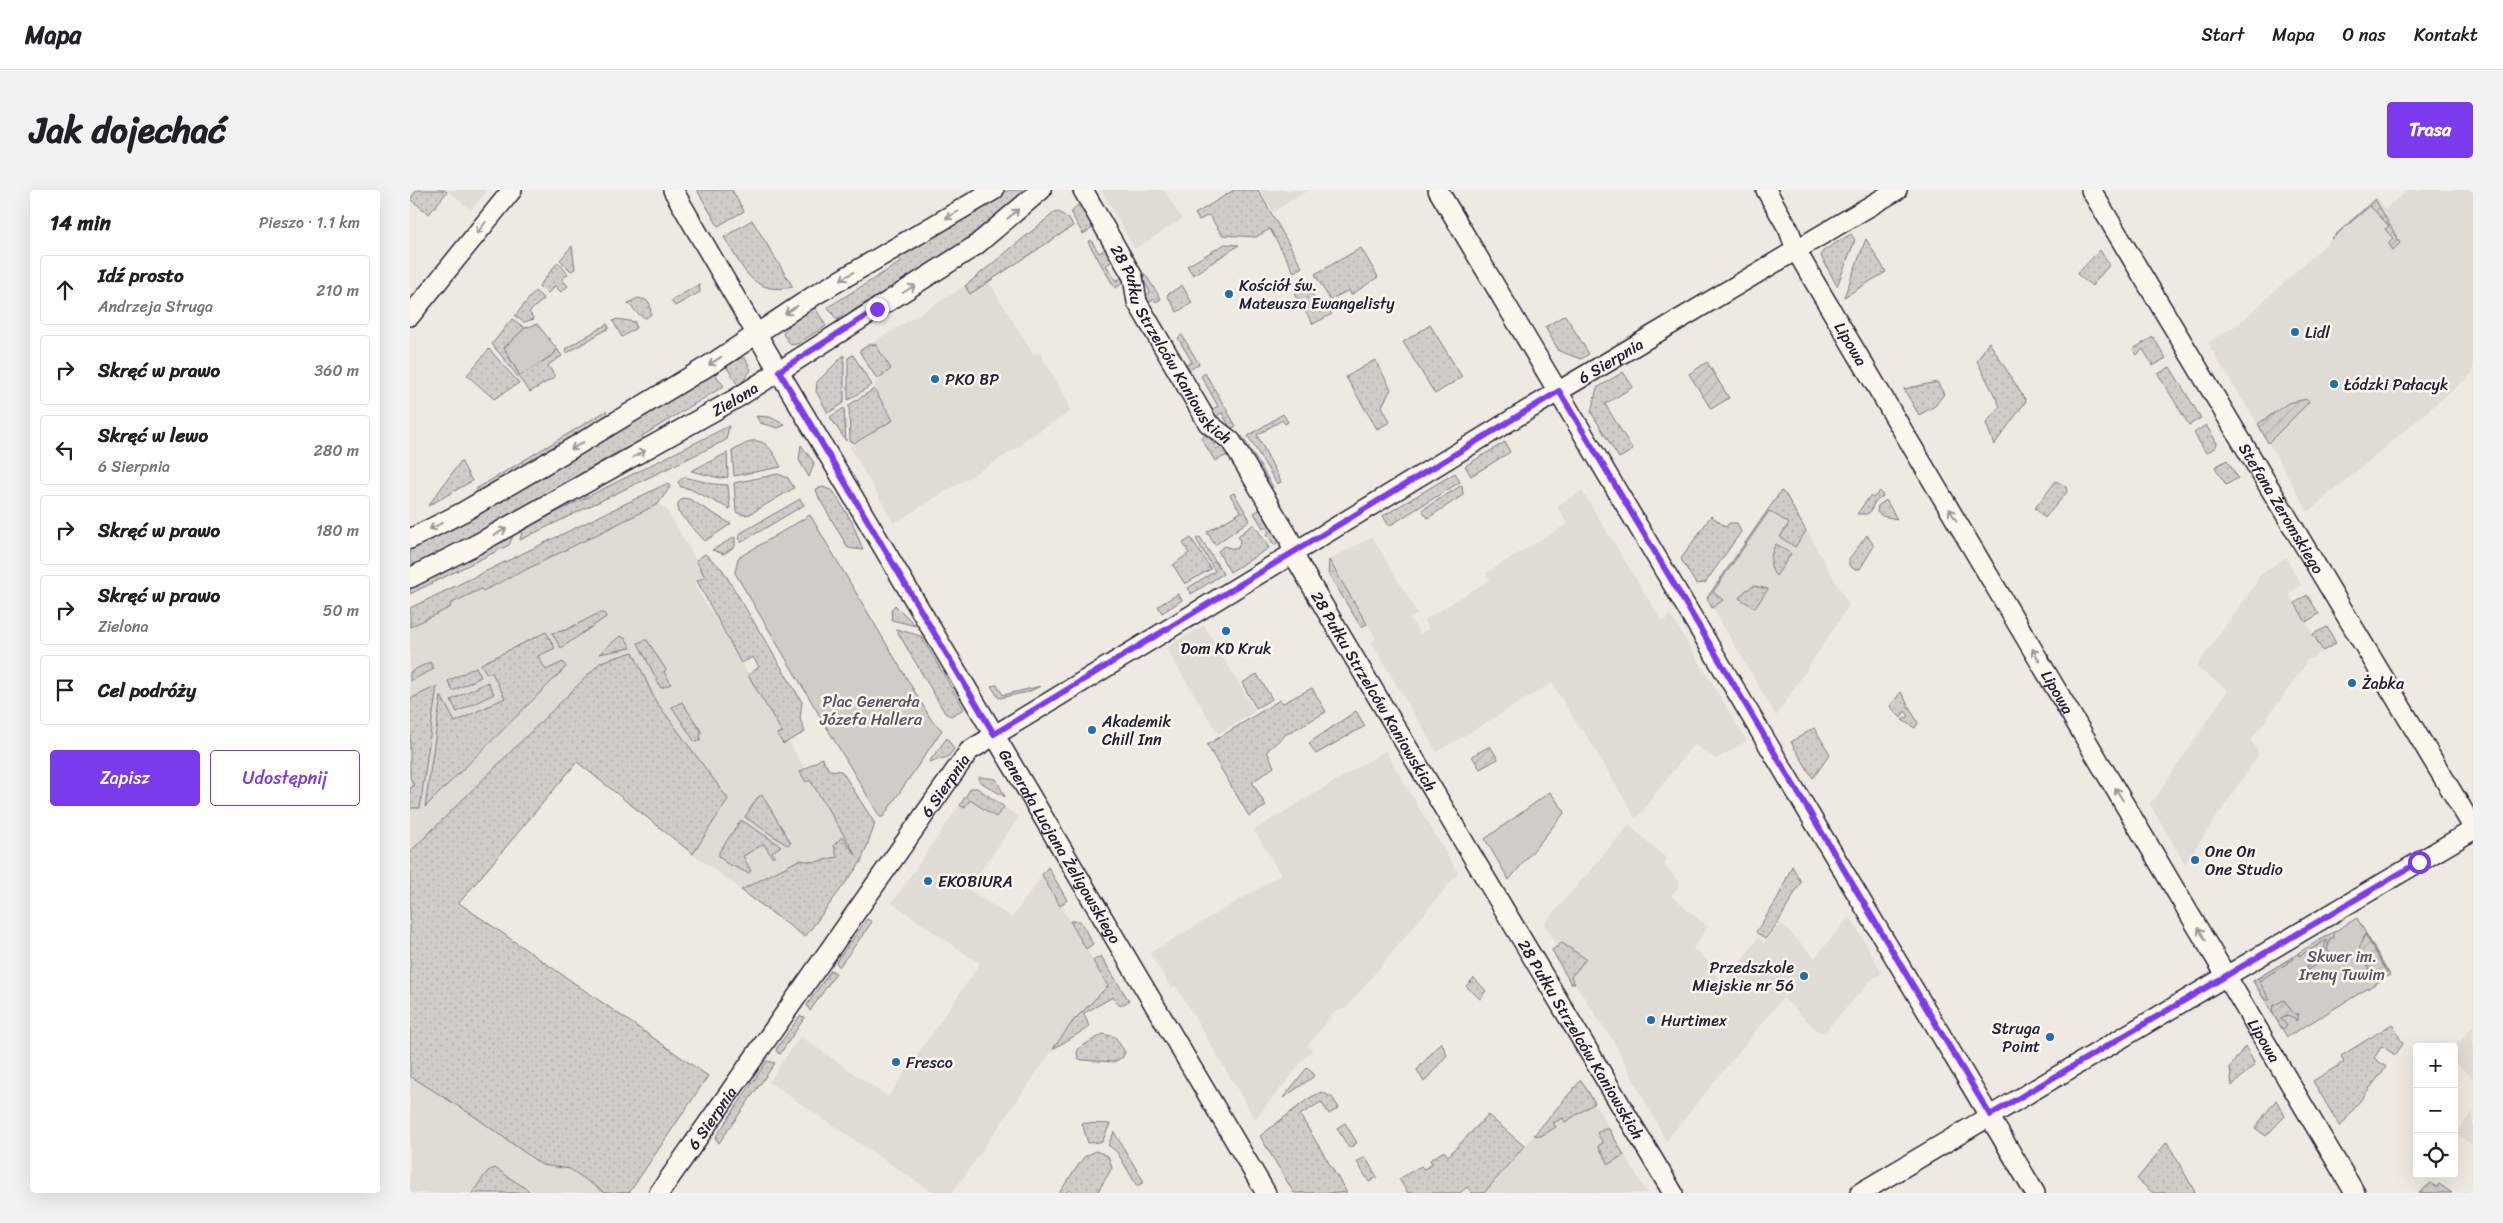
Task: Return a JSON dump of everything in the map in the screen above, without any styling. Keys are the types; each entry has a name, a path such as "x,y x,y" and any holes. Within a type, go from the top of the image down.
{"street":[{"path":"410,316 512,190"},
{"name":"Generała Lucjana Żeligowskiego","path":"673,190 756,334 1266,1193"},
{"path":"410,539 505,488 716,361 815,295 994,190"},
{"name":"Zielona","path":"410,578 480,543 660,443 779,371 975,246 1041,190"},
{"name":"28 Pułku Strzelców Kaniowskich","path":"1083,190 1134,277 1137,302 1208,423 1232,441 1289,538 1293,554 1673,1193"},
{"path":"1438,190 2035,1193"},
{"name":"Lipowa","path":"1766,190 1790,230 1796,250 2355,1193"},
{"name":"6 Sierpnia","path":"659,1193 965,755 994,734 1559,391 1897,190"},
{"name":"Stefana Żeromskiego","path":"2091,190 2473,829"},
{"path":"1860,1193 2473,829"}],"shaded area":[{"path":"447,190 487,190 471,210"},
{"path":"1101,190 1164,190 1182,219 1135,249"},
{"path":"1261,190 1308,190 1273,212"},
{"path":"2408,190 2473,190 2473,373 2308,512 2262,431 2214,354 2216,353 2210,349 2212,346 2207,343 2240,323 2377,197 2385,209"},
{"path":"989,282 1033,354 1040,353 1067,400 1070,412 1023,441 1022,445 894,523 850,447 893,420 874,389 877,379 859,351 965,286 971,294"},
{"path":"1582,491 1660,618 1665,621 1670,614 1747,741 1716,759 1694,744 1636,819 1582,728 1580,729 1552,683 1437,752 1371,642 1376,638 1329,560 1372,537 1418,614 1410,618 1420,634 1429,629 1424,620 1490,580 1486,573 1567,524 1557,506"},
{"path":"1781,491 1786,495 1849,605 1776,716 1707,598"},
{"path":"658,504 666,509 706,577 694,584 861,862 805,937 693,854 577,762 459,903 577,985 542,1165 570,1169 605,1193 410,1193 410,627 450,607 450,604 481,588 483,591"},
{"path":"2286,557 2301,585 2289,594 2323,651 2305,662 2306,664 2251,740 2259,754 2185,864 2149,803 2154,800 2228,690 2196,667 2257,582 2259,576"},
{"path":"1204,625 1255,711 1218,734 1166,648"},
{"path":"1385,751 1458,873 1346,1008 1335,1012 1307,1046 1312,1050 1255,1119 1176,986 1171,988 1150,953 1281,875 1254,830"},
{"path":"971,788 977,788 1019,817 968,889 1012,918 1042,875 1108,985 1073,1021 952,1193 933,1193 769,1082 800,1036 888,1097 980,964 892,903"},
{"path":"1629,825 1667,859 1664,864 1680,884 1671,896 1708,927 1693,948 1715,967 1712,971 1725,984 1758,938 1764,943 1781,923 1815,958 1850,916 1882,973 1871,980 1825,1032 1819,1032 1783,998 1666,1141 1614,1042 1575,984 1571,977 1574,974 1544,924"},
{"path":"2473,1026 2473,1078 2458,1065 2458,1043"},
{"path":"1581,1080 1647,1193 1484,1193"},
{"path":"2473,1111 2473,1146 2458,1135 2458,1130"}],"green space":[{"path":"417,190 444,190 447,192 429,214 410,199"},
{"path":"697,190 732,190 744,211 718,226"},
{"path":"1009,190 1030,190 956,249 837,320 828,307 901,262 898,256"},
{"path":"1234,190 1258,190 1302,267 1294,272 1270,229 1256,237 1222,235 1209,215 1199,220 1195,214"},
{"path":"2375,199 2400,243 2393,250 2388,243 2393,238 2385,229 2389,226 2370,206 2331,239"},
{"path":"1081,201 1096,226 1083,234 1071,213"},
{"path":"1059,212 1069,219 1073,226 970,294 965,286 1054,213"},
{"path":"752,220 793,287 779,289 758,283 750,277 737,259 724,237"},
{"path":"1851,234 1855,240 1837,286 1821,256 1823,251"},
{"path":"1866,239 1886,272 1844,297"},
{"path":"1091,240 1099,253 1109,247 1116,259 1106,265 1116,281 1126,275 1129,280 1115,288 1088,242"},
{"path":"1225,244 1239,245 1193,275 1187,266"},
{"path":"572,246 575,269 571,271 560,260"},
{"path":"1361,248 1378,277 1351,295 1349,290 1330,300 1315,274"},
{"path":"2100,250 2109,265 2092,286 2077,274"},
{"path":"558,262 568,274 562,279 568,286 561,292 555,286 547,294 539,286"},
{"path":"1145,274 1161,299 1156,302 1154,299 1145,305 1141,300 1150,292 1141,276"},
{"path":"699,284 700,292 675,306 671,301"},
{"path":"1182,285 1192,303 1177,312 1167,295"},
{"path":"1307,286 1322,309 1326,307 1332,314 1313,324 1294,294"},
{"path":"535,291 544,299 529,312 534,319 524,322 515,316"},
{"path":"638,298 646,300 650,304 651,314 646,318 638,314 628,303"},
{"path":"814,306 826,326 797,344 791,345 783,334 785,329 796,318"},
{"path":"1565,315 1589,354 1581,359 1559,351 1545,327"},
{"path":"512,319 525,328 504,348 520,376 554,354 557,349 562,356 548,365 555,377 530,392 492,344"},
{"path":"617,319 635,322 636,328 622,337 613,321"},
{"path":"537,324 557,349 554,354 520,376 504,348 525,328"},
{"path":"607,324 609,328 567,353 565,349"},
{"path":"1430,325 1462,377 1435,394 1403,342"},
{"path":"1182,335 1199,364 1185,373 1182,368 1192,362 1178,338"},
{"path":"2153,337 2166,358 2153,366 2143,349 2137,355 2133,349"},
{"path":"1989,342 2026,401 1994,445 1986,423 2000,406 1977,361"},
{"path":"870,344 876,345 891,369 877,379 859,351"},
{"path":"489,349 519,383 494,399 467,375"},
{"path":"844,355 844,403 828,413 816,391 817,382"},
{"path":"853,355 872,385 848,400 848,358"},
{"path":"741,358 745,358 751,370 739,387 726,366"},
{"path":"1375,360 1391,389 1382,406 1390,422 1377,429 1346,377"},
{"path":"1707,362 1729,398 1711,409 1689,374"},
{"path":"2170,367 2201,418 2189,425 2158,374"},
{"path":"1623,372 1633,387 1605,404 1633,450 1619,458 1591,412 1597,388"},
{"path":"714,373 724,386 642,436 646,442 621,450 479,534 410,569 410,548 473,516"},
{"path":"1205,373 1236,426 1231,429 1222,413 1212,418 1208,412 1218,406 1201,376"},
{"path":"1937,382 1944,394 1935,406 1919,415 1904,389"},
{"path":"874,389 893,420 855,443 850,441 849,405"},
{"path":"2307,399 2309,402 2268,443 2258,424 2288,403"},
{"path":"844,408 846,441 830,417"},
{"path":"606,411 608,415 478,493 476,489"},
{"path":"1283,414 1288,422 1285,424 1282,420 1257,435 1281,482 1277,484 1248,436"},
{"path":"756,416 770,417 785,425 778,428 760,423"},
{"path":"2206,425 2217,443 2216,447 2206,453 2194,433"},
{"path":"729,426 726,440 520,540 522,531 545,518"},
{"path":"1208,434 1217,449 1226,443 1232,453 1215,461 1201,438"},
{"path":"1242,436 1273,487 1267,490 1237,440"},
{"path":"751,441 762,442 770,448 781,467 734,476 732,451"},
{"path":"1505,442 1510,452 1471,476 1465,466"},
{"path":"801,445 814,463 809,477 799,460"},
{"path":"727,453 728,477 720,478 691,471"},
{"path":"2227,460 2238,478 2226,485 2215,467"},
{"path":"461,461 472,481 428,506"},
{"path":"1455,473 1460,482 1389,526 1383,516"},
{"path":"778,474 788,478 794,488 750,514 743,515 736,512 734,483"},
{"path":"684,477 714,484 728,485 730,509 690,489 681,487 678,482"},
{"path":"2056,481 2066,487 2067,492 2045,518 2035,508"},
{"path":"668,483 670,487 658,504 483,591 481,589 450,604 451,607 410,627 410,608"},
{"path":"1462,485 1463,495 1428,518 1422,510"},
{"path":"823,487 833,491 852,522 863,550 848,548 819,498 816,489"},
{"path":"1781,491 1786,495 1806,531 1795,547 1780,537 1789,523 1769,511 1713,592 1723,600 1712,608 1707,598"},
{"path":"1880,491 1883,496 1874,503 1871,511 1867,514 1857,514 1870,496 1873,498"},
{"path":"1234,493 1250,520 1215,545 1207,532 1241,512 1230,495"},
{"path":"683,498 689,499 731,524 705,541 678,512 678,503"},
{"path":"800,499 804,505 740,543 739,534"},
{"path":"1886,500 1897,519 1882,516 1877,512 1878,506"},
{"path":"1264,507 1281,541 1274,545 1267,534 1269,532 1265,526 1263,528 1254,513"},
{"name":"Plac Generała Józefa Hallera","path":"810,515 932,721 942,730 883,817 880,817 735,573 738,558"},
{"path":"1711,516 1726,527 1729,523 1737,523 1741,532 1705,583 1696,584 1681,559"},
{"path":"1254,524 1269,548 1230,572 1218,551 1224,546 1234,549 1238,548 1240,541 1238,536"},
{"path":"1867,535 1874,546 1860,569 1854,569 1849,565 1849,559"},
{"path":"513,536 509,545 410,594 410,588"},
{"path":"735,537 735,546 724,554 712,550"},
{"path":"1200,537 1223,574 1191,594 1188,588 1215,571 1196,539"},
{"path":"1191,538 1211,569 1185,584 1173,565 1189,553 1183,543"},
{"path":"1776,544 1791,554 1776,576 1772,569 1771,560"},
{"path":"705,554 722,569 802,702 800,719 805,732 783,744 777,734 782,732 748,675 759,667 753,657 741,663 697,581 705,577 696,560"},
{"path":"1329,560 1367,624 1361,627 1328,573"},
{"path":"1754,586 1768,589 1755,608 1739,598 1745,591"},
{"path":"1178,594 1182,600 1162,613 1158,606"},
{"path":"2307,595 2319,614 2306,622 2295,603"},
{"path":"895,605 916,626 892,620 891,610"},
{"path":"599,613 604,613 606,617 561,648 552,633 566,630"},
{"path":"2327,627 2336,643 2323,651 2313,634"},
{"path":"896,629 921,636 964,709 951,716 945,713"},
{"path":"546,632 555,648 538,656 546,670 563,662 566,667 425,807 441,696 455,722 505,698 492,673 486,673 481,664"},
{"path":"620,636 626,639 631,648 599,654"},
{"path":"647,640 666,670 664,672 671,684 661,688 638,643"},
{"path":"633,652 655,700 728,799 693,854 577,762 459,903 708,1076 629,1193 605,1193 570,1169 542,1165 474,1116 410,1076 410,852 601,662"},
{"path":"430,662 434,669 410,681 410,672"},
{"path":"476,667 481,677 453,691 448,681"},
{"path":"1257,674 1272,699 1256,708 1242,683"},
{"path":"488,682 494,694 457,712 451,700"},
{"path":"997,685 1003,695 1041,686 1028,692 999,698 991,686"},
{"path":"437,686 420,808 410,808 410,788 414,786 410,777 410,699"},
{"path":"1312,688 1326,712 1285,735 1267,751 1274,767 1252,782 1266,806 1249,816 1207,745 1280,700 1283,703"},
{"path":"1901,692 1918,723 1915,728 1902,720 1909,716 1905,711 1901,718 1890,706"},
{"path":"682,702 701,731 700,741 695,742 672,707"},
{"path":"1356,711 1365,726 1316,754 1309,743"},
{"path":"1814,728 1830,754 1813,778 1791,742"},
{"path":"947,738 954,749 948,757 929,762"},
{"path":"1490,746 1498,759 1480,769 1472,756"},
{"path":"822,758 829,770 841,771 843,773 875,824 861,862 805,937 741,890 799,860 816,862 837,857 834,845 842,837 856,855 810,780 806,782 800,772"},
{"path":"979,777 996,779 1005,797 979,781"},
{"path":"971,788 977,788 1004,807 996,817 970,800 964,808 960,805"},
{"path":"1550,792 1565,812 1509,880 1485,839"},
{"path":"762,795 791,843 787,845 745,817 757,798"},
{"path":"741,820 781,846 772,852 775,856 772,857 764,844 743,856 751,871 748,873 726,863 719,856 719,852"},
{"path":"1792,866 1801,882 1779,921 1765,939 1756,932 1777,900"},
{"path":"1048,867 1067,900 1060,906 1042,875"},
{"name":"Skwer im. Ireny Tuwim","path":"2357,918 2390,975 2287,1037 2253,981"},
{"path":"867,919 872,922 839,967 836,962"},
{"path":"1070,921 1080,921 1093,944 1086,949"},
{"path":"2333,932 2334,938 2330,938 2327,951 2330,952 2329,956 2320,956 2313,967 2307,970 2306,967 2315,956 2323,952 2327,940 2299,956 2298,953"},
{"path":"2365,934 2387,972 2373,975 2358,952"},
{"path":"1562,943 1586,959 1571,977 1575,984 1571,984 1552,950"},
{"path":"1101,956 1129,1001 1120,1006 1113,997 1084,1013 1089,1027 1053,1049 1073,1021 1108,986 1093,961"},
{"path":"2293,957 2294,959 2259,981 2270,1000 2265,1000 2253,981"},
{"path":"831,970 836,973 810,1011 807,1005"},
{"path":"1474,978 1486,991 1480,999 1466,986"},
{"path":"2284,1000 2294,1014 2299,1014 2295,1021 2296,1019 2288,1015 2281,1018 2287,1026 2282,1029 2272,1012 2273,1006"},
{"path":"800,1016 805,1017 780,1054 778,1053 776,1049"},
{"path":"2392,1024 2403,1044 2395,1055 2382,1046 2374,1058 2386,1067 2340,1127 2313,1081 2344,1062 2341,1056"},
{"path":"1103,1034 1115,1037 1125,1052 1123,1057 1114,1062 1082,1060 1078,1058 1079,1048"},
{"path":"1441,1042 1447,1055 1424,1082 1417,1070"},
{"path":"2245,1046 2255,1064 2232,1086 2230,1067"},
{"path":"767,1061 775,1063 719,1143 715,1138"},
{"path":"1307,1068 1314,1074 1313,1077 1283,1098"},
{"path":"1581,1080 1595,1103 1565,1122 1563,1118 1553,1123 1556,1127 1541,1136 1534,1135"},
{"path":"1321,1092 1332,1097 1339,1108 1329,1114 1321,1102 1300,1115 1347,1193 1294,1193 1260,1136 1308,1099"},
{"path":"2276,1100 2285,1116 2266,1136 2255,1128"},
{"path":"1488,1115 1524,1146 1484,1193 1472,1193 1467,1187 1460,1193 1408,1193 1399,1179 1421,1166 1424,1169 1432,1164 1430,1160 1444,1151 1448,1156"},
{"path":"1082,1123 1110,1124 1102,1142 1088,1143"},
{"path":"1345,1123 1357,1143 1349,1148 1337,1128"},
{"path":"1609,1129 1624,1155 1609,1164 1598,1146 1603,1143 1597,1133"},
{"path":"1114,1132 1144,1182 1137,1186 1117,1152 1108,1145"},
{"path":"2167,1142 2194,1193 2153,1193 2137,1179"},
{"path":"1096,1151 1108,1156 1112,1168 1097,1193 1074,1193 1069,1190 1066,1193 1059,1193 1084,1157"},
{"path":"1365,1157 1377,1177 1369,1182 1357,1162"},
{"path":"495,1168 528,1190 528,1193 472,1193 488,1171"},
{"path":"2431,1183 2436,1187 2439,1184 2452,1193 2419,1193"}],"place":[{"name":"Kościół św. Mateusza Ewangelisty","path":"1229,294"},
{"name":"Lidl","path":"2295,332"},
{"name":"PKO BP","path":"935,379"},
{"name":"Łódzki Pałacyk","path":"2334,384"},
{"name":"Dom KD Kruk","path":"1226,631"},
{"name":"Żabka","path":"2352,683"},
{"name":"Akademik Chill Inn","path":"1092,730"},
{"name":"One On One Studio","path":"2195,860"},
{"name":"EKOBIURA","path":"928,881"},
{"name":"Przedszkole Miejskie nr 56","path":"1804,976"},
{"name":"Hurtimex","path":"1651,1020"},
{"name":"Struga Point","path":"2050,1037"},
{"name":"Fresco","path":"896,1062"}],"route":[{"path":"877,309 779,371 994,734 1272,567 1559,391 1703,636 1990,1115 2419,862"}]}
